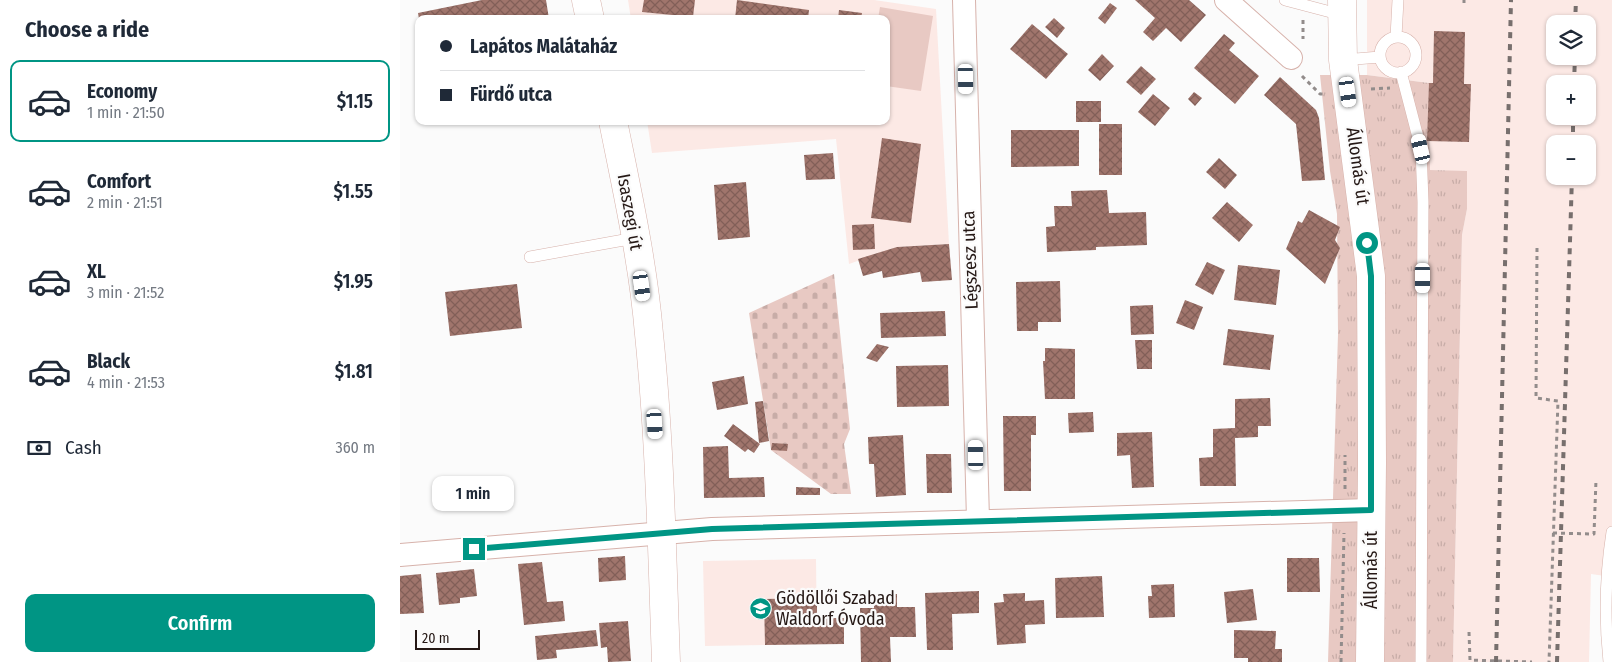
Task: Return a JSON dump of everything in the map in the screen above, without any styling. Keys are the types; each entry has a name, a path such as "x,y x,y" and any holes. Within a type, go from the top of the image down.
{"main road":[{"path":"586,0 589,15"},
{"name":"Állomás út","path":"1342,8 1344,60 1371,276 1370,662"},
{"name":"Isaszegi út","path":"614,125 635,238 649,333 661,533 666,662"}],"street":[{"name":"Légszesz utca","path":"964,0 978,520"},
{"path":"1226,0 1291,58"},
{"path":"400,555 712,529 1371,510"}],"lane":[{"path":"1285,0 1342,8"},
{"path":"1396,37 1398,0"},
{"path":"1396,37 1408,39 1414,45 1416,54 1414,62 1409,69 1401,72 1392,72 1384,66 1380,57 1382,47 1389,39 1396,37"},
{"path":"1344,60 1380,57"},
{"path":"1401,72 1421,149 1423,202 1421,662"},
{"path":"530,257 635,238"},
{"path":"1608,662 1605,624 1605,574 1612,532"}],"path":[{"path":"1300,16 1309,22"},
{"path":"1305,80 1320,94 1327,94 1327,86"},
{"path":"1537,248 1536,398 1558,401 1549,662"},
{"path":"1345,454 1345,463"},
{"path":"1553,533 1594,534 1596,480"},
{"path":"1341,662 1344,538"},
{"path":"1469,632 1470,660 1532,662"}],"shaded area":[{"path":"628,0 874,0 936,9 949,244 897,247 849,264 836,139 652,153 648,125 890,125 890,15 630,15"},
{"path":"1367,0 1612,0 1612,577 1591,574 1589,662 1453,662 1462,235 1467,209 1467,172 1430,170 1429,83 1367,75"},
{"name":"Gödöllői Szabad Waldorf Óvoda","path":"816,559 817,644 705,646 703,561"}],"green space":[{"path":"880,7 933,16 921,91 890,87 890,15 879,15"},
{"path":"1320,75 1367,75 1429,83 1430,170 1467,171 1467,209 1462,235 1453,662 1328,662 1338,334 1337,214 1330,171"},
{"path":"834,274 850,429 844,444 851,494 831,494 771,450 749,313"}],"building":[{"path":"482,0 546,0 548,15 418,15 418,13"},
{"path":"644,0 695,0 693,15 642,12"},
{"path":"737,0 809,10 808,15 735,15"},
{"path":"1135,0 1189,0 1206,15 1181,42 1166,28 1153,41 1143,32 1155,18"},
{"path":"1110,3 1117,8 1105,24 1098,18"},
{"path":"839,10 862,13 862,15 838,15"},
{"path":"1054,18 1065,28 1057,38 1045,27"},
{"path":"1032,24 1068,54 1046,79 1010,49"},
{"path":"1434,31 1465,32 1464,84 1471,84 1469,142 1427,141 1429,83 1433,83"},
{"path":"1224,34 1235,43 1229,50 1259,76 1235,104 1194,68"},
{"path":"1102,54 1114,66 1100,81 1088,70"},
{"path":"1141,66 1156,79 1141,95 1126,82"},
{"path":"1280,77 1316,110 1319,118 1325,180 1302,181 1296,124 1264,95"},
{"path":"1194,92 1202,98 1195,106 1188,99"},
{"path":"1153,94 1170,108 1155,126 1138,112"},
{"path":"1076,101 1101,101 1101,122 1076,122"},
{"path":"1099,124 1122,124 1122,175 1099,175"},
{"path":"1011,130 1079,130 1079,166 1011,167"},
{"path":"882,138 921,144 911,223 871,218"},
{"path":"833,153 835,179 806,180 804,155"},
{"path":"1219,158 1237,175 1225,189 1206,172"},
{"path":"746,182 750,237 718,240 714,185"},
{"path":"1107,190 1109,213 1146,212 1147,245 1096,247 1096,250 1047,252 1046,227 1055,226 1054,206 1072,206 1071,191"},
{"path":"1227,202 1253,225 1239,242 1212,218"},
{"path":"1309,210 1340,227 1335,240 1340,248 1325,284 1286,249 1298,221 1302,223"},
{"path":"874,224 875,249 853,250 852,225"},
{"path":"949,244 952,280 922,282 920,272 883,278 882,271 863,276 858,259 897,247"},
{"path":"1207,262 1225,270 1213,295 1195,285"},
{"path":"1238,265 1280,270 1276,305 1234,300"},
{"path":"1060,281 1061,322 1038,322 1038,331 1017,331 1016,282"},
{"path":"517,284 522,328 450,336 445,292"},
{"path":"1185,300 1203,307 1194,330 1176,323"},
{"path":"1153,305 1154,334 1131,335 1130,306"},
{"path":"945,311 946,336 881,338 880,313"},
{"path":"1228,329 1274,335 1270,370 1223,365"},
{"path":"1135,340 1152,340 1152,369 1137,369"},
{"path":"877,344 889,347 877,362 866,358"},
{"path":"1045,348 1075,349 1075,399 1045,399 1043,361 1045,361"},
{"path":"948,365 949,406 897,407 896,366"},
{"path":"744,376 748,404 717,410 712,382"},
{"path":"1270,398 1271,426 1258,426 1258,437 1235,438 1236,486 1200,486 1199,458 1213,457 1213,429 1235,428 1235,399"},
{"path":"763,401 769,441 759,443 755,402"},
{"path":"1093,412 1094,432 1069,433 1068,413"},
{"path":"1003,416 1036,416 1036,435 1031,435 1031,491 1004,491"},
{"path":"733,424 760,444 754,453 748,449 745,452 724,436"},
{"path":"1152,432 1154,487 1132,488 1130,455 1117,456 1117,433"},
{"path":"903,435 906,495 876,497 874,464 869,464 868,437"},
{"path":"772,443 788,444 787,451 771,450"},
{"path":"728,446 729,478 764,477 765,497 704,498 703,447"},
{"path":"926,454 951,454 952,493 927,493"},
{"path":"796,487 820,488 820,495 796,495"},
{"path":"625,556 626,580 599,582 598,558"},
{"path":"1287,558 1319,558 1320,592 1287,592"},
{"path":"542,562 547,602 563,601 565,621 524,625 518,564"},
{"path":"474,569 477,596 460,598 460,603 439,605 436,573"},
{"path":"421,574 424,613 400,614 400,576"},
{"path":"1102,576 1104,617 1056,618 1055,578"},
{"path":"1174,584 1175,617 1149,618 1148,596 1152,596 1151,585"},
{"path":"1253,589 1257,620 1227,623 1224,592"},
{"path":"979,591 979,613 952,614 953,650 927,650 925,593"},
{"path":"1025,593 1025,601 1044,600 1045,624 1025,625 1026,643 997,645 994,603 1004,602 1003,594"},
{"path":"897,594 897,607 915,607 916,637 890,637 891,662 861,662 860,608 874,608 874,595"},
{"path":"817,598 817,618 844,618 844,644 765,645 764,599"},
{"path":"628,621 631,661 608,662 607,647 601,648 599,623"},
{"path":"596,630 598,646 556,650 557,658 537,660 535,636"},
{"path":"1234,630 1276,631 1275,649 1282,649 1282,662 1248,662 1248,658 1234,658"}],"railway":[{"path":"1496,662 1511,0"},
{"path":"1575,15 1576,0"},
{"path":"1574,75 1575,65"},
{"path":"1573,125 1573,135"},
{"path":"1557,662 1572,185"}],"place":[{"name":"Gödöllői Szabad Waldorf Óvoda","path":"760,608"}],"route":[{"path":"474,549 712,529 1371,510 1371,276 1367,243"}]}
